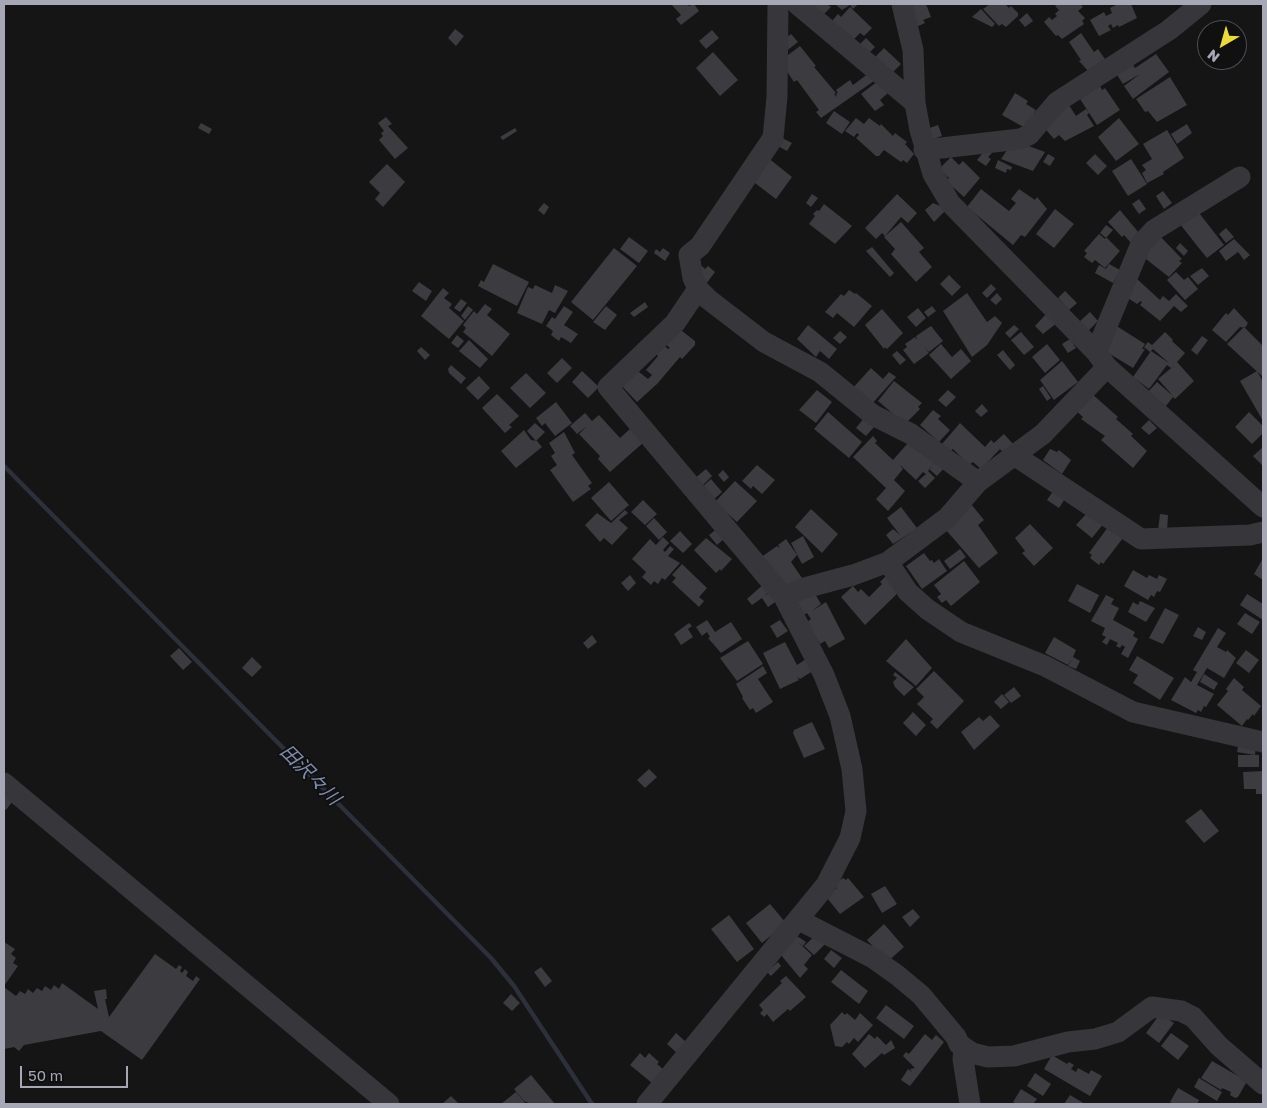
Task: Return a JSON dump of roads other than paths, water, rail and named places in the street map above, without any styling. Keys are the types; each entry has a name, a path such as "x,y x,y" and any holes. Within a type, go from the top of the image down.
{"street":[{"path":"778,4 776,97 772,138 700,246 689,255 693,278 698,289 764,342 820,372 874,415 911,434 978,482"},
{"path":"798,4 915,103"},
{"path":"902,4 913,50 915,103 924,150 933,174 950,203 1102,359 1263,507"},
{"path":"924,150 1020,139 1029,134 1057,102 1168,30 1201,4"},
{"path":"784,597 801,589 853,575 888,562 947,518 978,482 1043,434 1102,359 1141,244 1154,230 1240,177"},
{"path":"647,1104 826,885 850,838 856,811 852,769 840,716 824,675 784,597 608,387 675,323 698,289"},
{"path":"1014,456 1141,539 1250,535 1263,532"},
{"path":"888,562 908,592 927,609 961,632 1045,666 1132,712 1263,742"},
{"path":"4,783 389,1104"},
{"path":"799,920 873,958 897,975 921,995 964,1049 988,1057 1014,1056 1068,1042 1095,1039 1118,1032 1152,1007 1181,1011 1193,1017 1219,1046 1263,1084"},
{"path":"964,1049 963,1059 970,1104"}],"waterway":[{"name":"田沢々川","path":"4,466 491,958 514,986 592,1104"}]}
